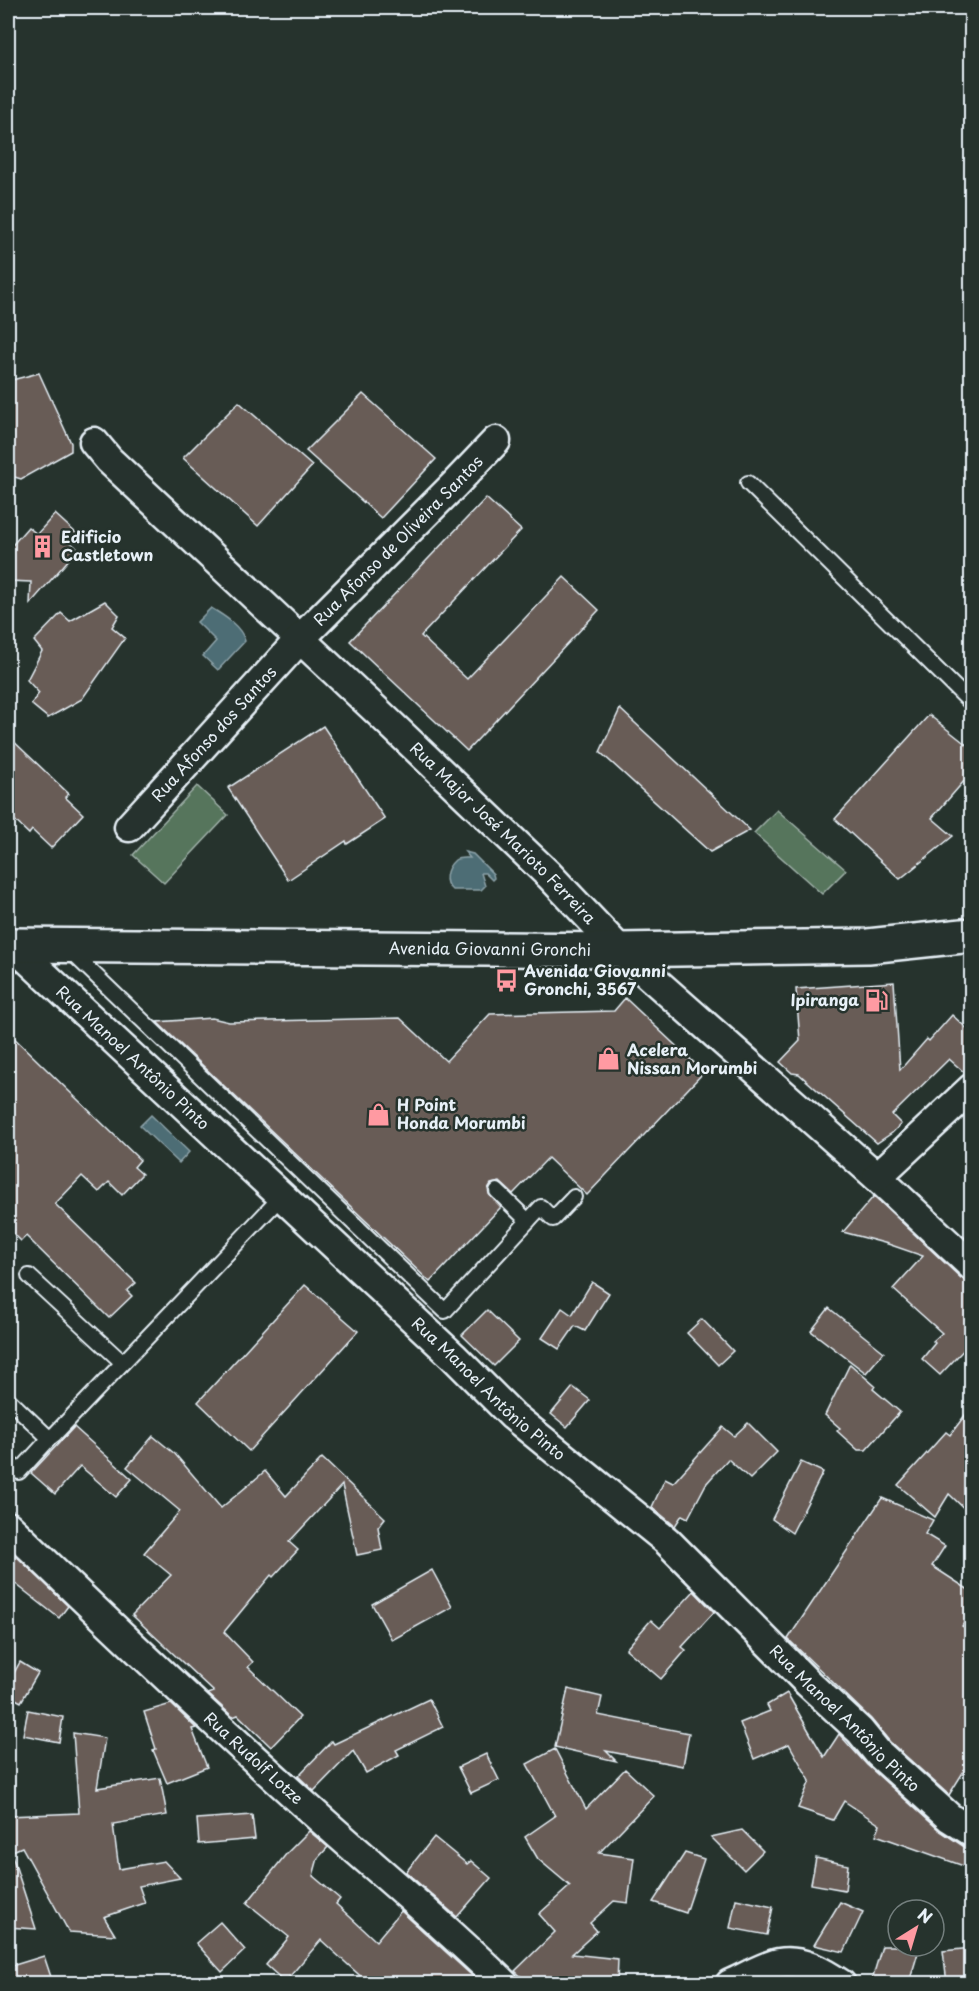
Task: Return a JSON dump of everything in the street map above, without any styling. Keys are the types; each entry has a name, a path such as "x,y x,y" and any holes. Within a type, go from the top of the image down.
{"main road":[{"name":"Avenida Giovanni Gronchi","path":"10,944 620,950 868,946 972,935"}],"street":[{"name":"Rua Afonso de Oliveira Santos","path":"300,639 496,441"},
{"name":"Rua Major José Marioto Ferreira","path":"94,442 109,460 549,875 620,950 877,1177 972,1266"},
{"name":"Rua Afonso dos Santos","path":"129,827 300,639"},
{"name":"Rua Manoel Antônio Pinto","path":"10,944 453,1356 513,1416 667,1540 808,1683 860,1731 878,1753 950,1818 972,1832"},
{"path":"877,1177 972,1088"},
{"name":"Rua Rudolf Lotze","path":"8,1526 84,1600 297,1797 504,1983"},
{"path":"730,1983 778,1963 801,1963 841,1983"}],"lane":[{"path":"748,483 972,704"},
{"path":"64,946 445,1311 541,1207 553,1219 574,1197"},
{"path":"497,1191 528,1221"},
{"path":"8,1461 19,1472 282,1196"},
{"path":"29,1276 122,1362"},
{"path":"8,1399 48,1437 51,1437"}],"green space":[{"path":"197,786 228,815 164,883 133,855"},
{"path":"777,810 846,870 822,894 754,833"}],"water":[{"path":"211,608 236,626 245,641 218,670 203,656 216,641 197,622"},
{"path":"465,852 473,854 493,874 492,880 485,873 481,873 485,886 481,890 452,890 447,883 447,871 452,863 458,858 470,858"},
{"path":"151,1115 189,1152 179,1163 140,1126"}],"building":[{"path":"39,373 71,443 71,451 21,479 8,475 8,381"},
{"path":"363,394 436,459 381,518 306,451"},
{"path":"239,402 312,466 258,526 183,458"},
{"path":"486,498 521,530 421,636 467,679 564,577 599,610 467,751 350,641"},
{"name":"Edificio Castletown","path":"55,514 77,534 70,542 78,549 30,604 31,582 8,581 8,550 28,527 37,534"},
{"path":"105,601 119,615 112,627 125,638 82,699 48,718 31,704 39,693 27,680 42,651 34,641 61,613 70,621"},
{"path":"620,709 750,830 710,852 600,752"},
{"path":"929,715 972,749 972,772 932,818 953,836 900,879 835,819"},
{"path":"323,726 385,819 347,844 346,841 288,880 228,788"},
{"path":"8,736 69,794 65,797 83,814 51,848 32,830 29,834 8,814"},
{"path":"894,982 900,1070 952,1015 972,1033 972,1072 965,1073 949,1059 892,1115 901,1124 877,1143 799,1074 792,1073 780,1062 800,1041 796,989"},
{"path":"625,998 704,1072 587,1195 548,1158 513,1194 500,1182 491,1184 488,1189 489,1194 501,1207 430,1282 157,1022 212,1018 229,1022 400,1018 446,1061 490,1014 614,1011"},
{"path":"8,1032 140,1160 134,1167 142,1174 122,1195 109,1182 99,1192 82,1176 55,1204 136,1283 127,1291 132,1296 109,1318 26,1236 21,1241 8,1228"},
{"path":"874,1196 961,1278 972,1282 972,1341 940,1375 922,1359 935,1343 933,1341 942,1333 893,1289 923,1256 843,1232"},
{"path":"592,1282 609,1293 585,1331 575,1326 559,1349 542,1338 562,1308 572,1315"},
{"path":"305,1285 358,1331 249,1451 198,1402"},
{"path":"829,1308 884,1352 866,1373 811,1331"},
{"path":"487,1310 519,1341 494,1366 462,1335"},
{"path":"702,1319 733,1351 718,1365 687,1333"},
{"path":"850,1364 875,1386 873,1389 900,1412 866,1450 858,1450 837,1431 840,1428 825,1415"},
{"path":"573,1387 590,1400 567,1427 551,1414"},
{"path":"972,1406 972,1516 949,1494 935,1517 898,1485 946,1432 950,1435"},
{"path":"748,1423 777,1452 750,1479 728,1459 706,1484 688,1518 682,1515 675,1526 652,1507 665,1479 673,1483 723,1427 734,1436"},
{"path":"74,1427 132,1479 116,1497 80,1466 55,1494 31,1473"},
{"path":"153,1436 175,1454 221,1508 265,1471 286,1496 322,1458 385,1518 378,1527 382,1550 357,1555 342,1485 289,1542 298,1550 273,1577 271,1575 224,1632 253,1662 248,1667 300,1717 271,1747 238,1715 233,1717 208,1694 214,1692 132,1615 171,1575 144,1553 180,1511 127,1467"},
{"path":"801,1462 823,1472 792,1533 772,1519"},
{"path":"882,1498 933,1520 925,1534 945,1546 932,1566 972,1592 972,1611 962,1626 972,1632 972,1758 949,1795 890,1742 871,1719 788,1639"},
{"path":"8,1548 68,1606 59,1618 8,1578"},
{"path":"432,1570 452,1607 392,1640 372,1604"},
{"path":"694,1591 714,1612 682,1647 686,1650 661,1679 626,1649 651,1620 660,1628"},
{"path":"20,1662 38,1673 21,1702 8,1695 8,1684"},
{"path":"568,1689 602,1697 598,1715 689,1733 683,1766 606,1751 616,1761 555,1747"},
{"path":"787,1693 824,1757 839,1734 867,1765 939,1830 963,1846 972,1848 972,1869 876,1835 880,1825 844,1801 833,1820 798,1808 810,1781 789,1744 754,1759 740,1723 770,1711 767,1705"},
{"path":"429,1699 443,1727 396,1750 399,1755 366,1773 353,1751 314,1791 298,1776 332,1741 334,1744"},
{"path":"171,1704 196,1728 192,1729 207,1767 167,1783 153,1750 156,1749 144,1712"},
{"path":"28,1710 63,1717 59,1742 23,1735"},
{"path":"73,1733 105,1738 97,1788 160,1778 167,1815 113,1824 119,1869 164,1861 180,1878 139,1886 145,1903 104,1917 115,1935 69,1932 22,1847 8,1853 8,1816 79,1813"},
{"path":"555,1749 586,1809 625,1769 654,1796 599,1853 634,1858 628,1903 614,1901 590,1923 597,1931 572,1954 618,1959 617,1983 528,1983 515,1971 555,1932 539,1914 570,1886 538,1859 525,1837 555,1816 527,1764"},
{"path":"486,1754 499,1780 471,1793 458,1767"},
{"path":"252,1815 255,1839 199,1844 197,1819"},
{"path":"742,1830 763,1851 744,1870 711,1837"},
{"path":"309,1831 328,1847 318,1858 313,1876 340,1899 336,1904 376,1941 401,1911 480,1983 368,1983 321,1940 285,1982 266,1965 289,1937 247,1903 287,1853"},
{"path":"434,1837 467,1864 471,1861 491,1878 457,1917 406,1872"},
{"path":"685,1853 704,1859 686,1913 653,1902"},
{"path":"12,1855 36,1929 8,1927 8,1856"},
{"path":"816,1858 848,1865 845,1890 811,1884"},
{"path":"736,1899 773,1907 767,1935 730,1928"},
{"path":"840,1902 863,1912 844,1952 814,1945"},
{"path":"220,1922 245,1950 222,1972 196,1943"},
{"path":"882,1946 886,1946 886,1958 916,1958 909,1983 871,1983"},
{"path":"972,1948 972,1983 947,1983 944,1958 946,1958 946,1951"},
{"path":"44,1956 53,1983 8,1983 8,1967"}],"place":[{"name":"Edificio Castletown","path":"43,546"},
{"name":"Avenida Giovanni Gronchi, 3567","path":"506,980"},
{"name":"Ipiranga","path":"877,1000"},
{"name":"Acelera Nissan Morumbi","path":"609,1059"},
{"name":"H Point Honda Morumbi","path":"379,1114"}]}
